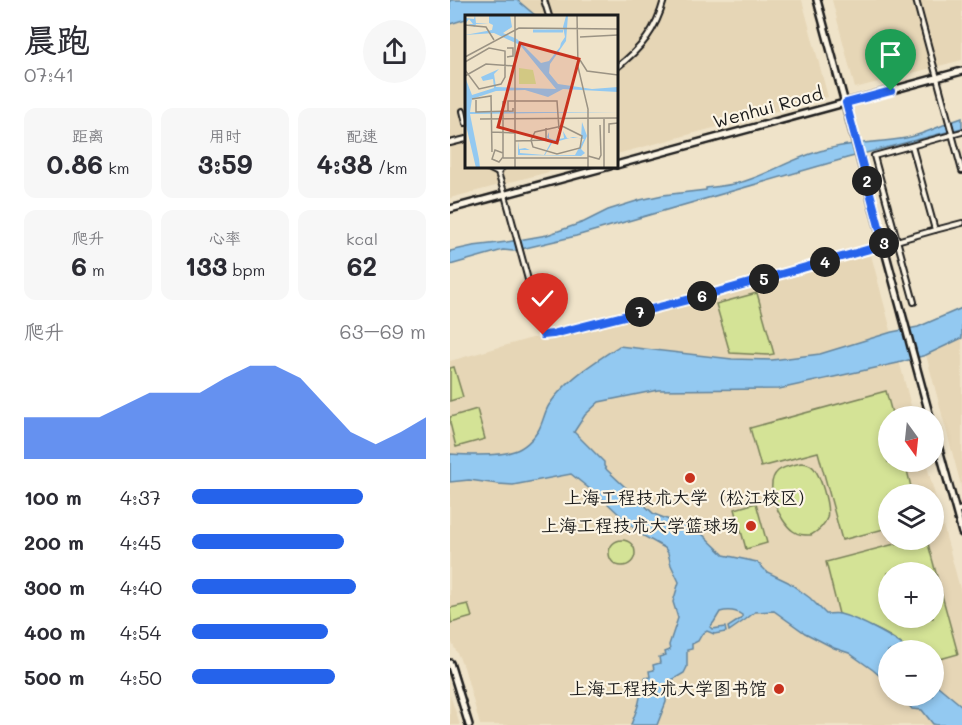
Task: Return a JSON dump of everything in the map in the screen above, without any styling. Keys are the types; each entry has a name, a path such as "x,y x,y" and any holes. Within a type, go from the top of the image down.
{"main road":[{"path":"817,0 927,406"},
{"name":"Wenhui Road","path":"618,164 962,71"},
{"path":"450,209 603,168"},
{"path":"944,462 959,510 962,529"},
{"path":"450,663 469,725"}],"street":[{"path":"544,0 549,15"},
{"path":"618,67 647,40 664,0"},
{"path":"916,0 962,171"},
{"path":"463,111 465,119"},
{"path":"915,302 874,156 962,132"},
{"path":"450,142 465,139"},
{"path":"912,146 935,230"},
{"path":"488,168 498,173 543,335 707,295 962,223"},
{"path":"498,173 501,168"}],"shaded area":[{"path":"450,0 802,0 828,97 618,154 618,15 465,15 465,168 564,168 450,198"},
{"path":"832,0 962,0 962,60 855,88"},
{"name":"上海工程技术大学（松江校区）","path":"871,255 911,406 878,406 878,472 929,472 932,484 878,484 878,550 944,550 944,529 962,596 962,725 480,725 464,667 450,639 450,361 532,338 554,339"},
{"path":"962,338 962,489 944,422 944,406 940,406 926,355"},
{"path":"450,695 460,725 450,725"}],"green space":[{"path":"757,293 774,354 730,353 716,304"},
{"path":"454,367 463,397 450,401 450,368"},
{"path":"886,391 890,406 878,406 878,472 907,472 910,484 878,484 878,531 842,540 818,452 761,467 750,428"},
{"path":"477,409 485,439 456,447 450,417"},
{"path":"801,463 814,468 823,489 828,513 821,528 811,535 797,533 788,526 778,511 772,493 772,484 778,471"},
{"name":"上海工程技术大学篮球场","path":"756,503 767,543 746,549 735,509"},
{"path":"622,540 631,544 635,553 631,562 622,566 613,562 609,553 613,544"},
{"path":"878,548 930,550 933,562 878,562 878,628 944,628 944,603 958,654 944,658 944,640 895,640 839,614 826,562"},
{"path":"468,604 472,617 451,623 450,608"}],"water":[{"path":"450,0 517,0 535,15 465,15 465,19 450,24"},
{"path":"962,118 962,128 847,158 576,236 513,251 503,250 450,265 450,251 547,235 584,222 608,210 640,200 740,183 796,159 834,147 906,138"},
{"path":"962,308 962,338 926,355 779,389 658,390 599,402 585,415 574,432 604,462 607,470 654,514 700,532 724,555 757,562 767,572 788,582 810,598 826,614 840,614 856,620 895,640 878,640 878,674 849,653 805,633 774,611 755,612 729,631 728,627 742,618 742,615 734,611 723,611 710,627 712,629 725,627 726,632 714,634 707,631 692,644 692,649 687,650 687,667 684,673 672,680 657,725 631,725 639,704 642,685 646,683 645,678 650,677 649,671 654,670 653,665 660,663 659,657 666,655 665,652 670,650 669,645 678,618 673,602 679,582 665,548 640,534 606,502 571,474 513,485 469,480 450,482 450,454 500,454 521,448 536,434 549,405 564,387 581,372 619,346 732,359 772,360 820,354 892,332 918,327"},
{"path":"944,691 962,706 962,725 933,724 922,710 912,709 909,706 944,706"}],"place":[{"name":"上海工程技术大学（松江校区）","path":"690,478"},
{"name":"上海工程技术大学篮球场","path":"751,526"},
{"name":"上海工程技术大学图书馆","path":"779,689"}],"route":[{"path":"543,335 707,295 884,245 846,103 891,91"}]}
